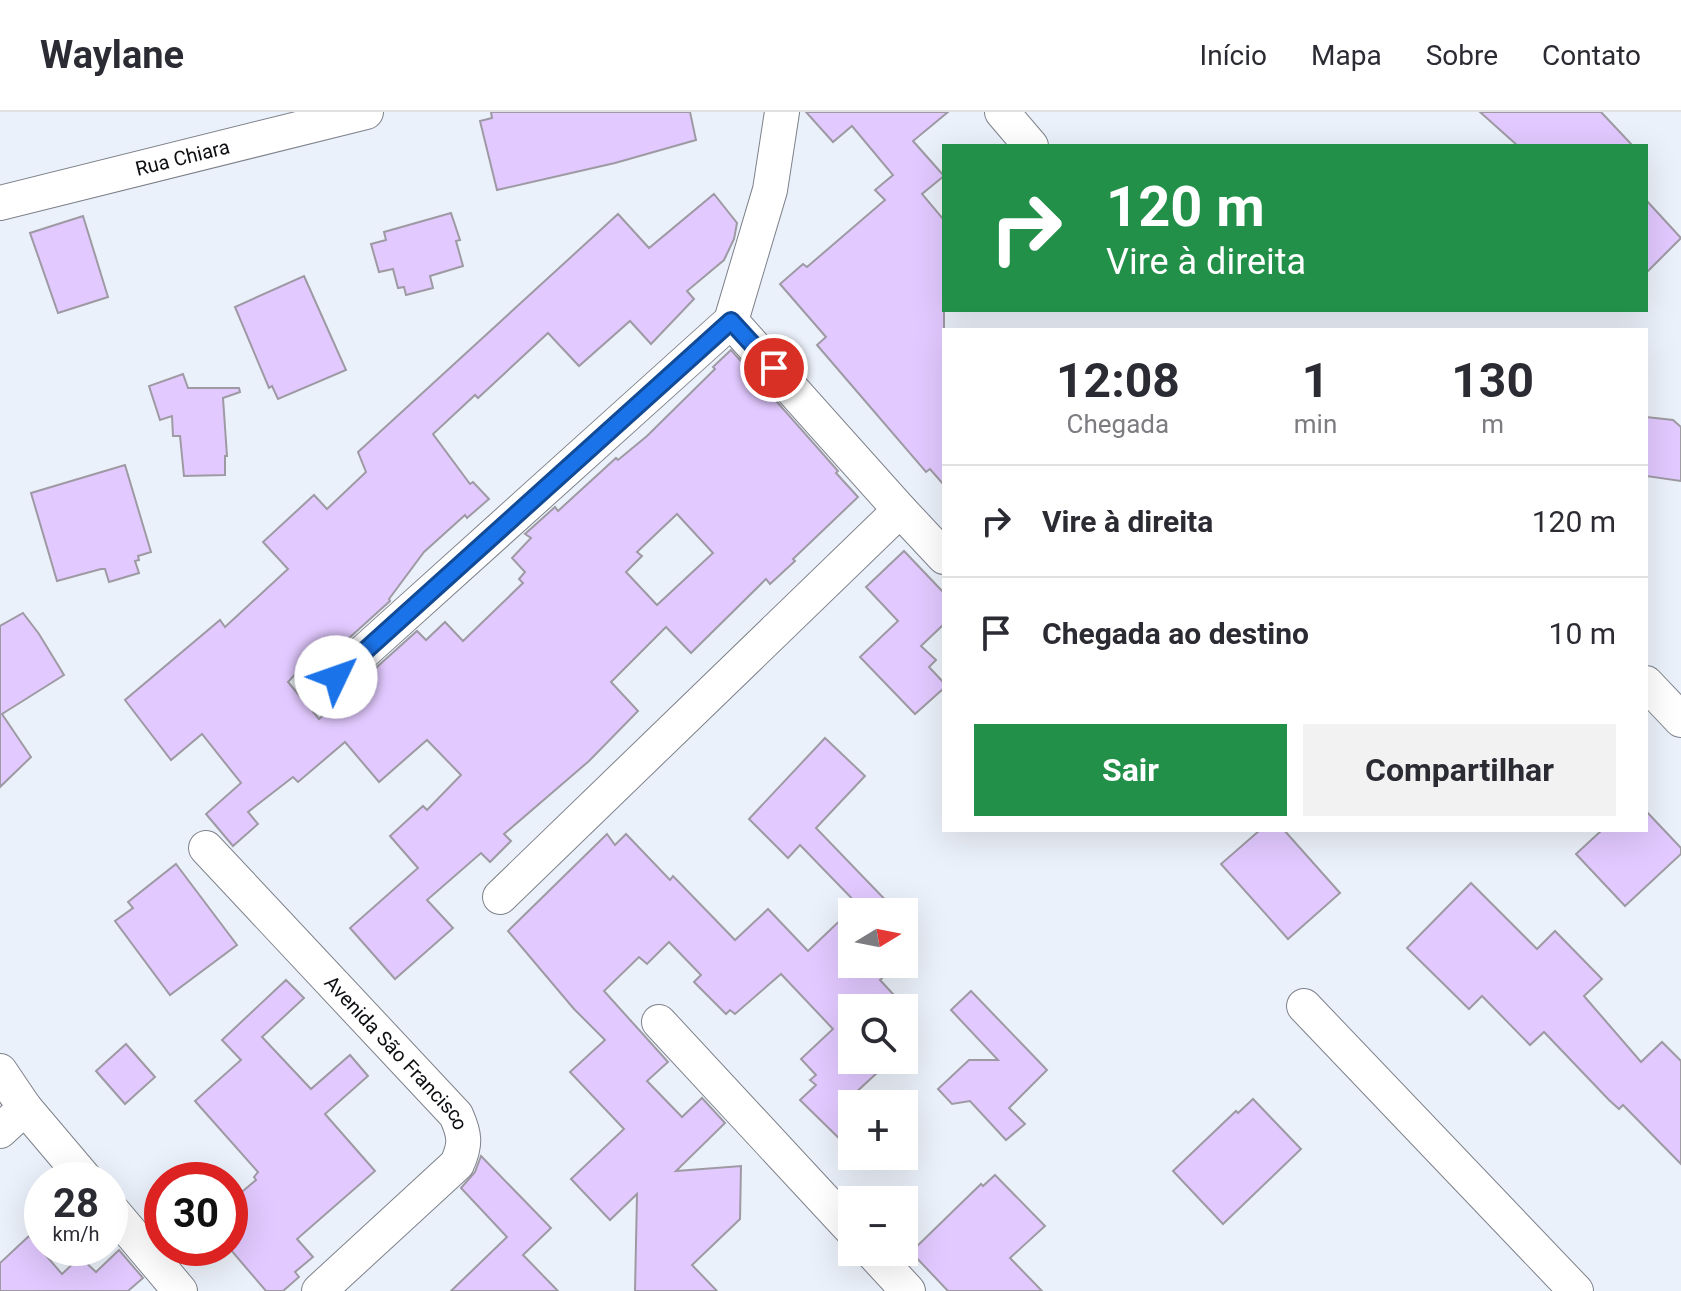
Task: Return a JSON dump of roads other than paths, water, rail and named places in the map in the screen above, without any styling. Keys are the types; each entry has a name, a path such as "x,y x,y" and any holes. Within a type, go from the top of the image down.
{"street":[{"name":"Rua Chiara","path":"0,203 366,112"},
{"path":"336,677 731,321 770,190 782,112"},
{"path":"1002,112 1029,144"},
{"path":"731,321 942,555"},
{"path":"500,897 900,510"},
{"path":"1648,685 1681,720"},
{"name":"Avenida São Francisco","path":"206,848 456,1115 464,1132 466,1146 457,1164 319,1291"},
{"path":"1304,1006 1576,1291"},
{"path":"659,1022 838,1215"},
{"path":"0,1071 25,1108 71,1162"},
{"path":"0,1131 25,1108"},
{"path":"128,1229 180,1291"},
{"path":"885,1266 908,1291"}]}
